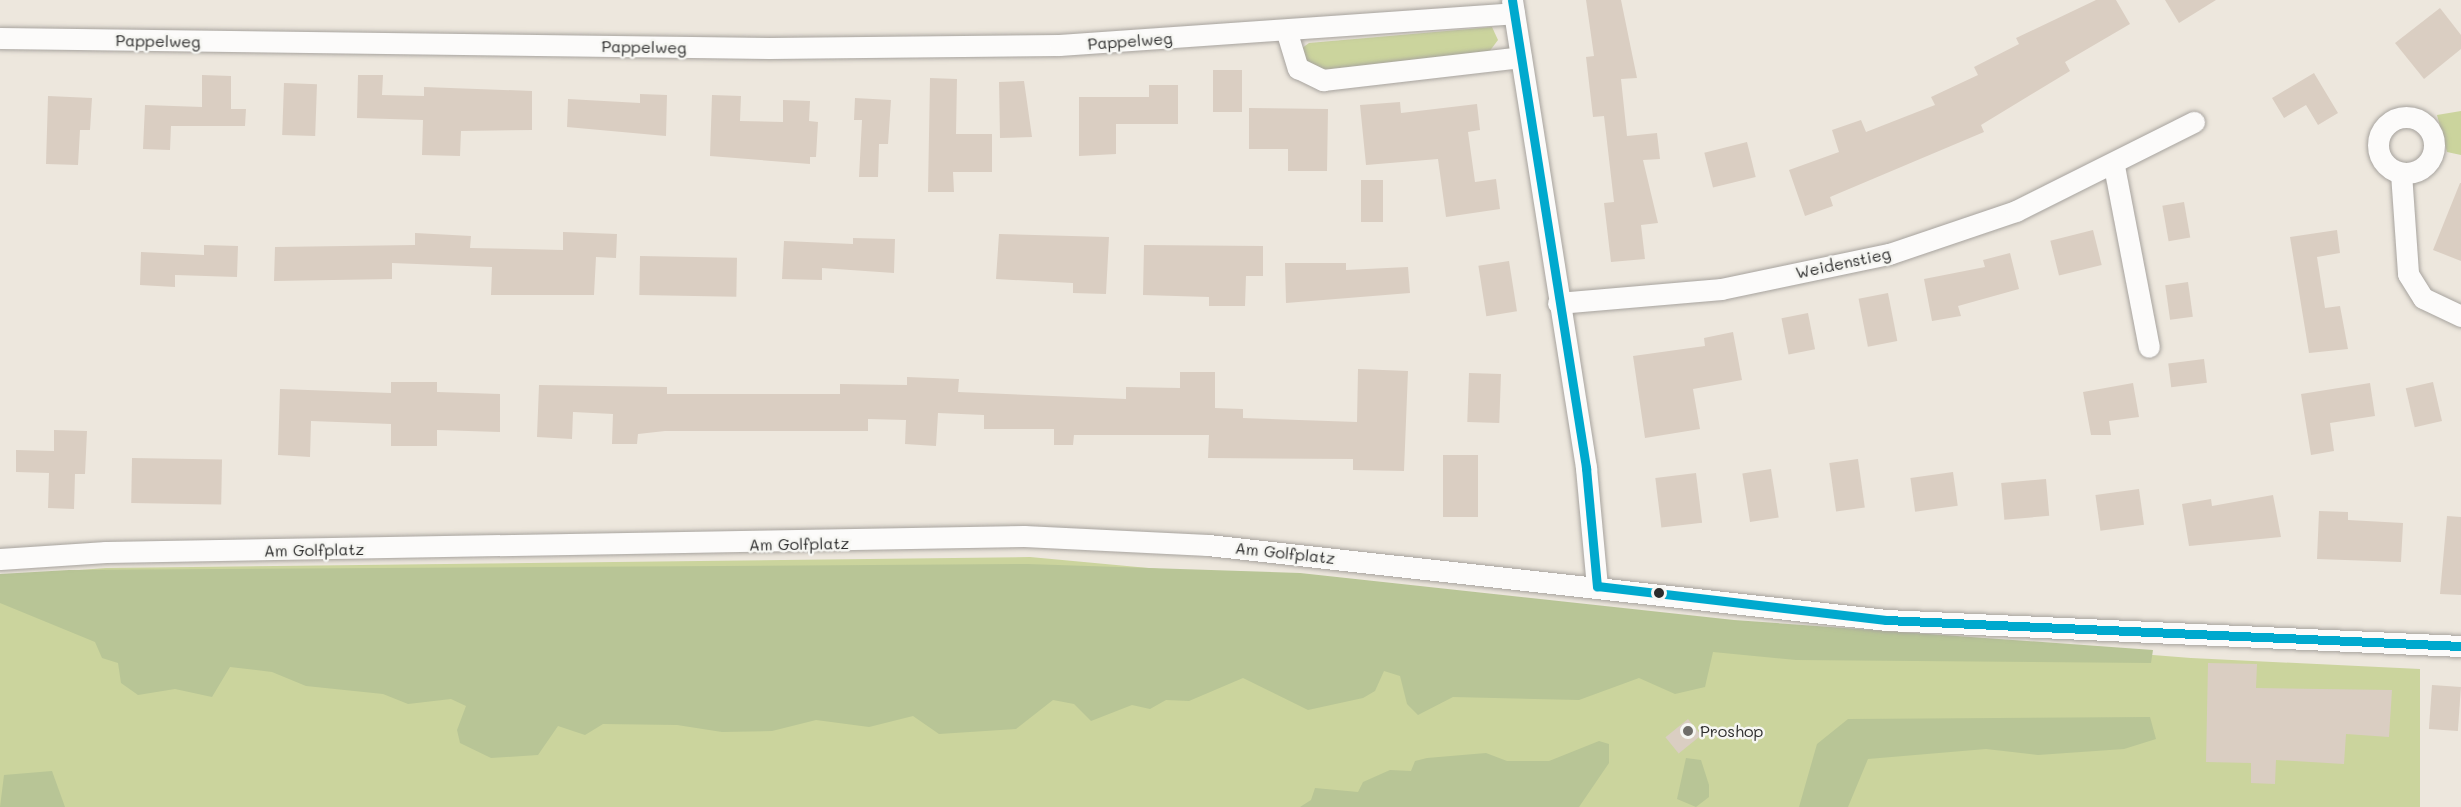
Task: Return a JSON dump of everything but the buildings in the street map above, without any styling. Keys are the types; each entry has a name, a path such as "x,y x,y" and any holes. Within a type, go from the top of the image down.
{"street":[{"name":"Pappelweg","path":"0,38 842,48 1096,44 1287,33 1513,6"},
{"path":"1513,6 1558,303 1586,468 1597,586"},
{"path":"1287,33 1298,68 1323,80 1521,57"},
{"name":"Weidenstieg","path":"1558,303 1721,289 1889,254 2016,211 2114,166 2194,122"},
{"path":"2114,166 2149,347"},
{"path":"2402,173 2408,274 2423,298 2461,316"},
{"name":"Am Golfplatz","path":"0,559 106,552 1024,536 1208,545 1597,586 1886,620 2461,646"}],"green space":[{"path":"1492,27 1498,40 1489,52 1313,71 1298,51 1309,43"},
{"path":"2461,111 2461,155 2447,152 2437,115"},
{"path":"1030,557 1704,620 2191,658 2420,669 2420,807 0,807 0,576 106,568"},
{"path":"1027,564 1300,573 1734,620 2153,650 2151,663 1796,660 1713,652 1705,687 1675,694 1639,678 1579,700 1453,697 1418,715 1407,704 1400,676 1384,671 1375,691 1363,698 1308,710 1243,678 1189,701 1166,700 1150,709 1132,705 1091,721 1074,704 1053,700 1016,729 939,734 913,716 869,727 816,720 772,731 722,732 677,725 603,724 585,735 558,726 538,755 491,758 460,743 457,730 466,706 451,699 408,704 383,694 306,686 272,672 230,667 212,697 175,689 138,695 121,683 118,663 102,658 95,642 0,603 0,574 69,570"},
{"path":"2150,717 2156,739 2124,749 2038,755 1986,749 1868,759 1848,807 1799,807 1817,744 1848,719"},
{"path":"1599,741 1609,744 1609,763 1579,807 1300,807 1311,800 1315,788 1358,792 1363,782 1390,770 1411,771 1415,761 1427,758 1486,753 1507,761 1549,761"},
{"path":"1686,758 1701,760 1709,785 1709,797 1696,807 1677,799"},
{"path":"52,771 65,807 0,807 4,775"}],"transit line":[{"path":"1512,0 1586,468 1597,586"},
{"path":"1597,586 1886,620 2461,646"}],"place":[{"name":"Proshop","path":"1688,731"}]}
